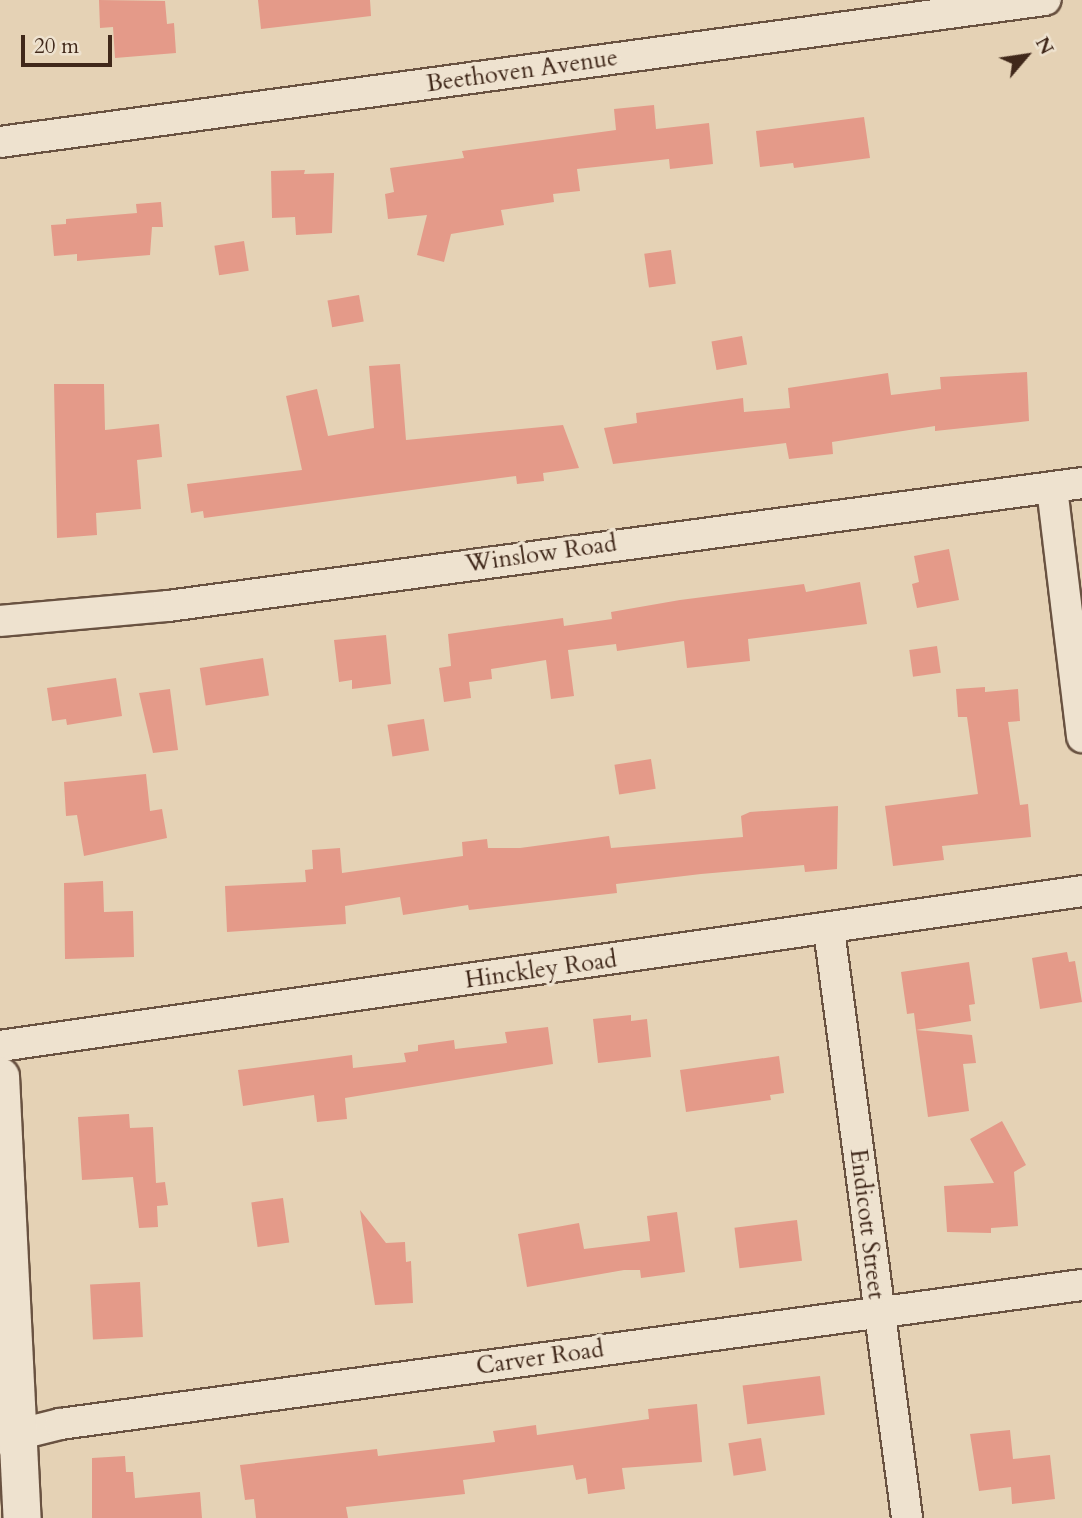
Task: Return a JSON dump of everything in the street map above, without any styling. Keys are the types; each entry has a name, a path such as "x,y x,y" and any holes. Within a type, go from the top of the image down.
{"street":[{"name":"Beethoven Avenue","path":"0,142 1045,0"},
{"name":"Winslow Road","path":"0,621 167,606 1082,483"},
{"path":"1052,488 1082,737"},
{"name":"Hinckley Road","path":"0,1046 829,930 1082,891"},
{"name":"Endicott Street","path":"829,930 907,1518"},
{"path":"0,1076 9,1437 22,1518"},
{"name":"Carver Road","path":"9,1437 60,1424 1082,1285"}],"building":[{"path":"99,0 165,1 167,24 174,23 176,53 115,58 113,27 100,28"},
{"path":"258,0 370,0 371,16 261,29"},
{"path":"654,105 656,129 709,123 713,164 670,169 669,159 577,169 580,191 553,194 554,202 501,210 504,225 451,234 444,262 417,255 427,215 388,219 385,194 394,192 390,168 464,158 462,151 616,130 614,109"},
{"path":"864,117 870,158 794,168 793,163 760,167 756,131"},
{"path":"305,170 304,174 334,173 332,233 296,235 295,217 272,218 271,171"},
{"path":"161,202 163,227 152,227 150,255 77,261 77,254 54,256 51,225 66,224 66,219 137,213 136,204"},
{"path":"244,241 249,271 219,275 214,246"},
{"path":"671,250 676,284 649,287 644,254"},
{"path":"359,295 364,322 332,327 327,301"},
{"path":"742,336 747,365 717,370 711,341"},
{"path":"400,364 406,440 563,425 579,468 543,473 544,481 517,484 516,476 204,518 203,511 191,513 187,484 302,470 286,396 317,389 328,436 374,428 369,366"},
{"path":"1027,372 1029,421 935,431 935,426 832,442 833,454 789,459 786,443 613,464 604,428 637,423 636,413 743,398 744,412 790,408 788,388 888,373 891,395 941,389 940,377"},
{"path":"54,384 104,384 105,430 159,424 162,457 137,460 141,509 96,513 97,535 57,538"},
{"path":"949,549 959,600 917,608 912,584 919,582 914,556"},
{"path":"860,582 867,624 748,639 750,661 687,668 684,641 617,651 616,644 568,650 574,696 551,699 546,660 491,669 492,679 469,682 471,698 444,702 439,668 451,666 448,634 563,618 564,626 612,619 611,612 680,600 804,584 806,592"},
{"path":"386,635 391,684 352,689 352,680 339,682 334,640"},
{"path":"937,646 941,673 913,677 909,650"},
{"path":"263,658 269,696 206,706 200,668"},
{"path":"116,678 122,716 67,725 66,719 52,721 47,688"},
{"path":"985,687 985,692 1018,689 1020,721 1008,722 1020,805 1028,804 1031,837 942,846 944,860 893,866 885,806 978,794 967,717 958,717 956,689"},
{"path":"170,689 178,750 153,753 139,693"},
{"path":"424,719 429,751 392,756 387,725"},
{"path":"651,759 656,789 619,794 614,765"},
{"path":"146,774 150,811 162,809 167,838 84,856 77,815 66,816 64,782"},
{"path":"838,806 837,869 805,872 804,865 701,874 616,884 617,893 469,910 468,905 403,915 400,897 345,906 346,924 227,932 225,886 306,882 305,870 313,869 312,850 340,848 342,873 463,856 462,842 487,839 488,848 520,848 609,836 611,848 743,837 741,816 750,812"},
{"path":"103,881 104,912 133,911 134,957 65,959 64,883"},
{"path":"1067,952 1069,962 1075,961 1082,1002 1040,1009 1032,958"},
{"path":"969,962 975,1004 969,1005 971,1021 916,1030 914,1013 907,1014 901,972"},
{"path":"631,1015 631,1021 647,1019 651,1057 598,1063 593,1019"},
{"path":"548,1027 553,1064 345,1098 347,1119 317,1122 314,1095 243,1106 238,1070 352,1055 353,1068 406,1062 404,1053 418,1051 418,1045 454,1040 455,1049 507,1043 505,1032"},
{"path":"916,1030 972,1035 976,1063 963,1064 969,1111 928,1117"},
{"path":"779,1056 784,1093 770,1095 771,1100 686,1112 680,1070"},
{"path":"129,1114 130,1128 153,1127 156,1183 165,1182 168,1205 157,1206 158,1227 139,1228 133,1177 82,1180 78,1117"},
{"path":"1002,1121 1026,1165 1014,1172 1018,1226 991,1228 991,1233 947,1232 944,1186 994,1183 970,1139"},
{"path":"283,1198 289,1243 258,1247 251,1202"},
{"path":"360,1210 386,1243 405,1242 406,1262 411,1261 413,1303 375,1305"},
{"path":"677,1212 685,1272 641,1278 640,1270 624,1270 527,1287 518,1234 579,1223 584,1249 650,1241 647,1216"},
{"path":"797,1220 802,1261 739,1268 734,1228"},
{"path":"140,1282 143,1337 93,1340 90,1285"},
{"path":"820,1376 825,1415 747,1424 743,1386"},
{"path":"697,1404 702,1462 622,1468 625,1489 588,1494 586,1478 576,1480 573,1465 463,1480 465,1494 346,1507 348,1518 256,1518 254,1499 245,1500 240,1465 377,1449 378,1456 495,1442 493,1431 536,1425 537,1435 649,1419 648,1409"},
{"path":"1010,1430 1013,1459 1050,1455 1055,1499 1012,1504 1011,1487 979,1491 970,1434"},
{"path":"761,1438 766,1471 734,1476 728,1443"},
{"path":"125,1456 126,1472 133,1472 135,1498 200,1492 202,1518 92,1518 92,1458"}]}
